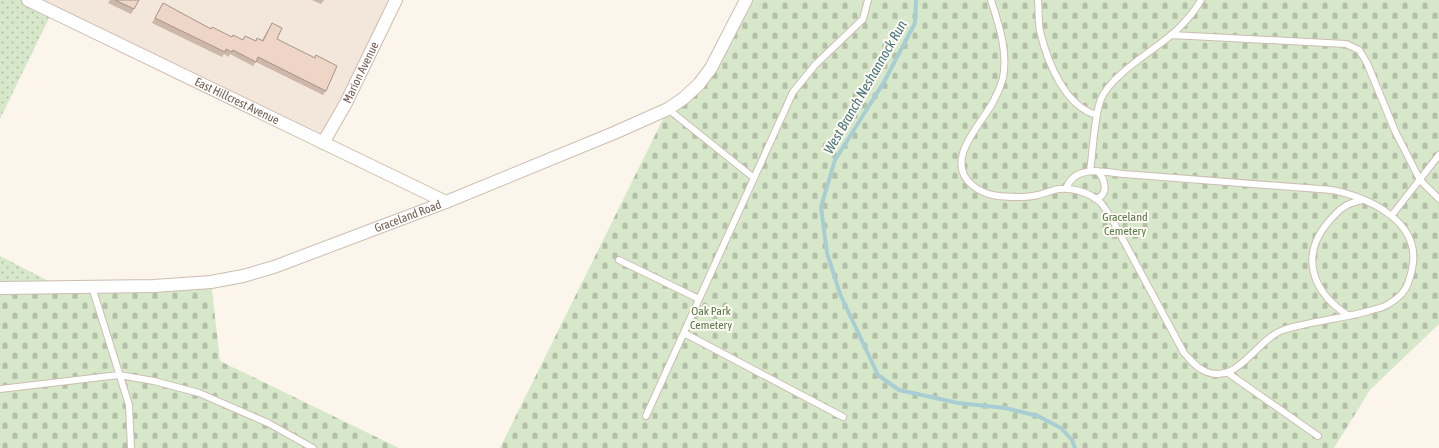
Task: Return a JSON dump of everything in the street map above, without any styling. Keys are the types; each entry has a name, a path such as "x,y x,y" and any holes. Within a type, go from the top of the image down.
{"street":[{"name":"Marion Avenue","path":"323,143 346,103 396,0"},
{"name":"Graceland Road","path":"0,288 154,286 212,282 274,267 446,202 614,134 668,109 699,84 711,68 746,0"},
{"name":"East Hillcrest Avenue","path":"33,1 446,202"}],"lane":[{"path":"646,416 793,92 815,65 863,19 868,0"},
{"path":"991,0 1004,44 1003,78 993,102 965,146 961,161 965,179 979,191 1000,198 1035,197 1056,190 1066,189 1088,194 1101,203 1113,221 1184,353 1200,369 1223,375 1247,360 1268,339 1281,331 1386,306 1405,291 1415,256 1408,234 1392,215 1362,200 1336,191 1094,171 1073,176 1066,189"},
{"path":"1038,0 1040,30 1056,77 1080,108 1097,115"},
{"path":"1094,171 1097,115 1101,98 1112,83 1188,18 1201,0"},
{"path":"1171,34 1346,44 1359,50 1367,63 1395,131 1420,180 1439,200"},
{"path":"668,109 754,178"},
{"path":"1392,215 1439,155"},
{"path":"1094,171 1105,180 1103,194 1095,199"},
{"path":"1349,316 1335,307 1323,293 1315,278 1311,257 1317,236 1330,220 1344,206 1362,200"},
{"path":"619,260 699,300"},
{"path":"92,287 129,405 131,448"},
{"path":"684,333 843,417"},
{"path":"1228,373 1318,436"},
{"path":"0,389 119,375 154,381 199,393 268,423 312,448"}],"shaded area":[{"path":"28,0 396,0 323,143"}],"green space":[{"path":"0,0 28,0 52,12 0,119"},
{"name":"Graceland Cemetery","path":"746,0 1439,0 1439,324 1370,390 1334,448 500,448 668,109 699,84"},
{"path":"0,256 62,288 0,288"},
{"path":"211,282 220,361 399,448 0,448 0,288"}],"building":[{"path":"115,0 139,0 134,9"},
{"path":"163,3 211,29 212,27 243,40 245,36 256,41 257,38 263,41 272,23 282,28 277,39 315,58 316,55 337,66 326,91 258,57 256,62 233,50 232,52 226,49 225,52 155,18"}],"waterway":[{"name":"West Branch Neshannock Run","path":"916,0 915,23 884,82 835,160 821,207 827,253 840,294 878,375 899,390 958,403 1005,408 1038,416 1061,428 1072,440 1075,448"}],"park label":[{"name":"Oak Park Cemetery","path":"711,318"}]}
